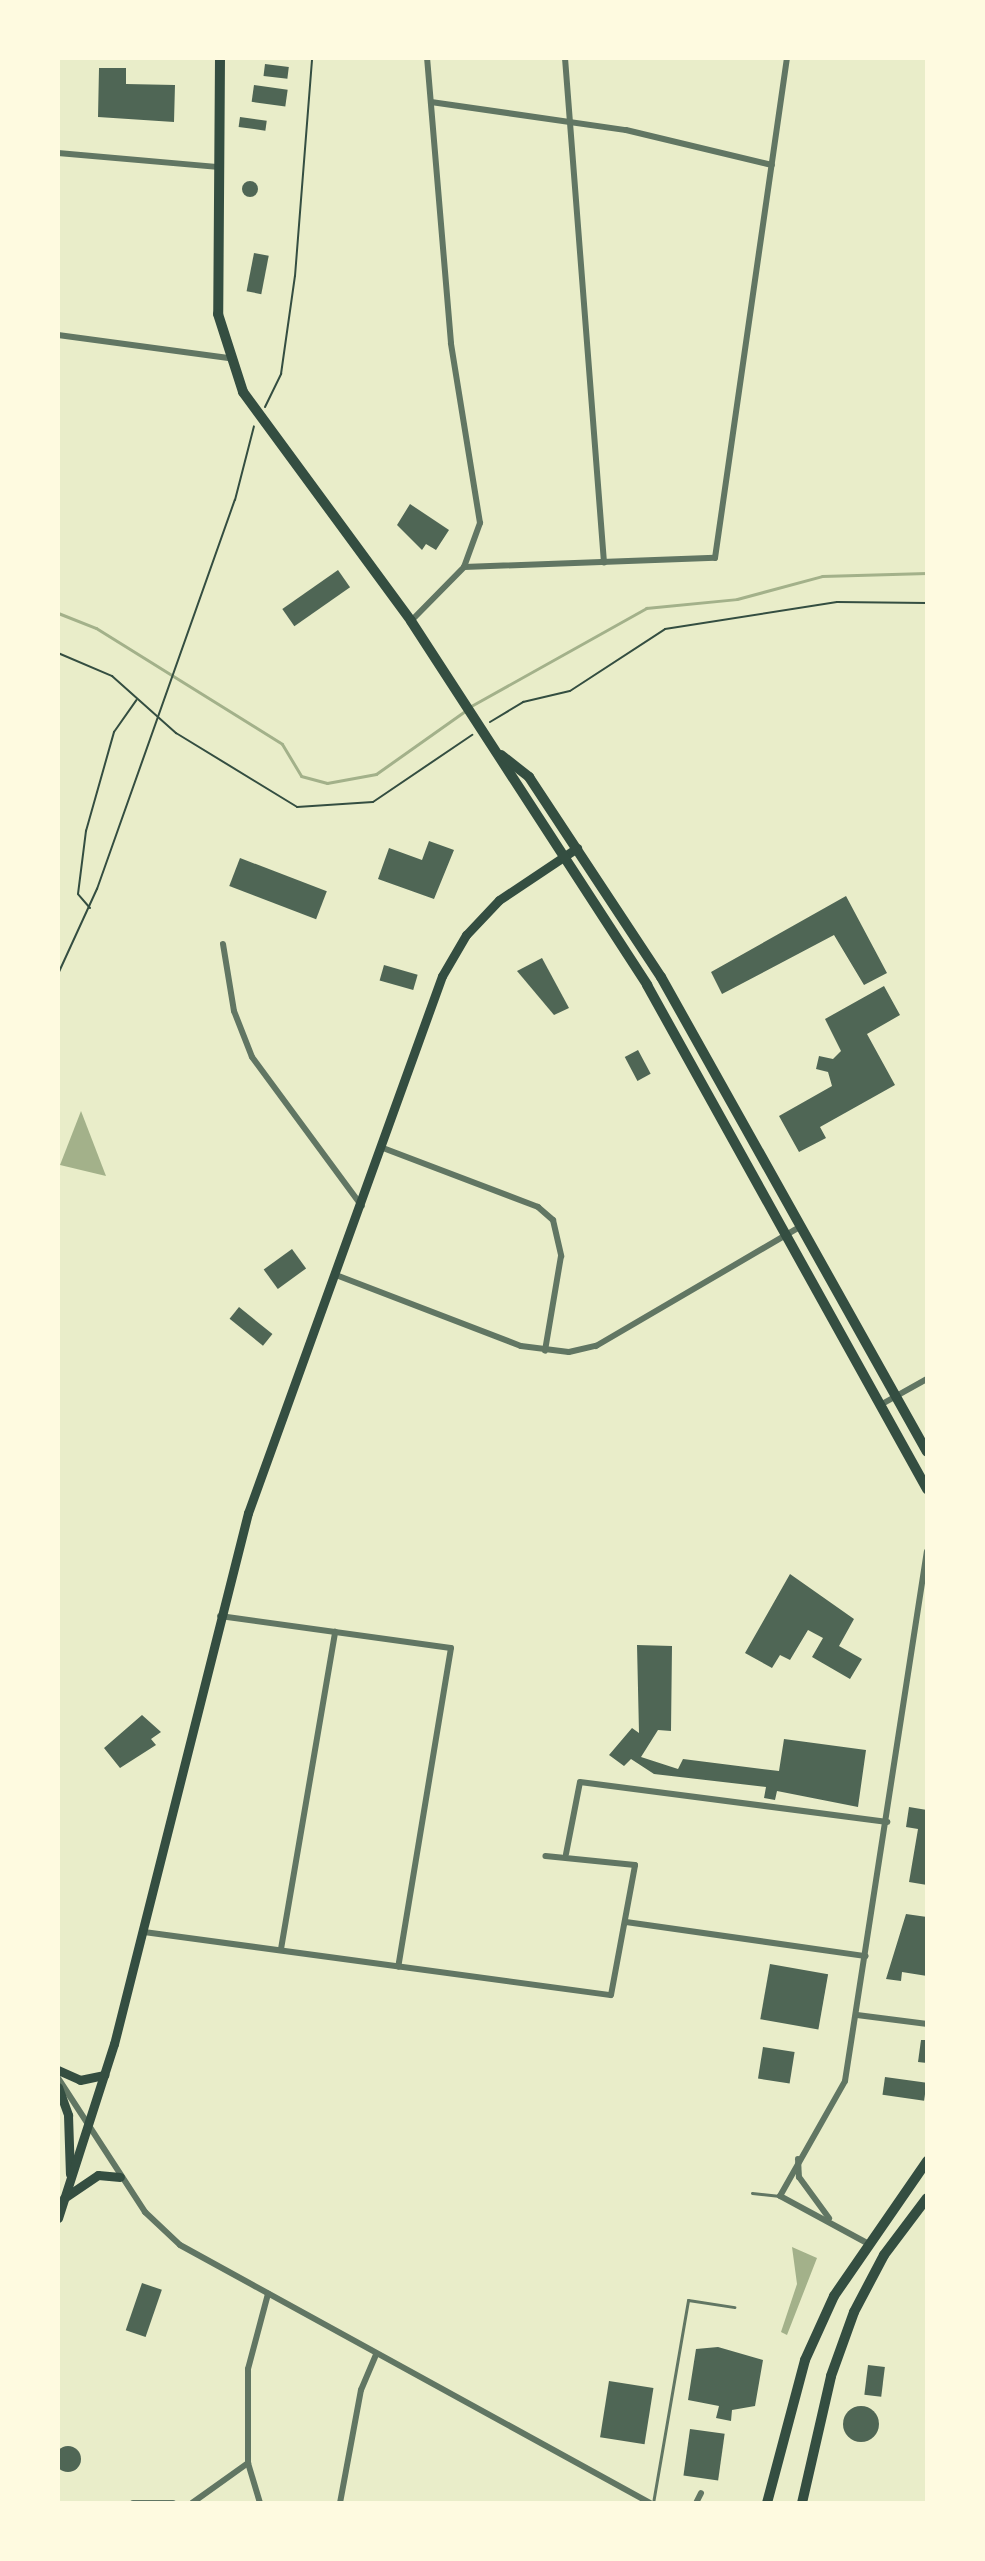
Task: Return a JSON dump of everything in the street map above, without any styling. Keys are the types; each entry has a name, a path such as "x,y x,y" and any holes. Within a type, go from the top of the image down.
{"main road":[{"path":"220,58 218,314 228,358 272,434 411,621 499,753 514,789 647,985 927,1489"},
{"path":"499,753 529,777 661,977 927,1452"},
{"path":"58,2218 104,2075 144,1932 248,1513 383,1148 442,976 466,935 499,900 577,848"},
{"path":"58,2070 80,2080 104,2075"},
{"path":"58,2087 68,2115 70,2183"},
{"path":"767,2503 805,2360 867,2243 927,2161"},
{"path":"64,2198 98,2175 120,2177"},
{"path":"802,2503 831,2376 884,2255 927,2198"}],"street":[{"path":"411,621 464,567 480,523 451,343 427,58"},
{"path":"565,58 604,562"},
{"path":"464,567 715,558 787,58"},
{"path":"431,102 570,121 772,165"},
{"path":"58,153 219,167"},
{"path":"58,335 228,358"},
{"path":"223,944 234,1011 252,1057 362,1206"},
{"path":"383,1148 538,1207 553,1220 561,1256 545,1351"},
{"path":"336,1275 545,1351 596,1346 801,1226"},
{"path":"882,1404 927,1379"},
{"path":"867,2243 829,2218 780,2196 798,2156 836,2106 857,2015 927,1551"},
{"path":"923,1580 927,1571"},
{"path":"220,1616 451,1648 398,1967"},
{"path":"281,1949 335,1632"},
{"path":"566,1854 580,1782 887,1822"},
{"path":"144,1932 611,1995 635,1865 566,1854 545,1856"},
{"path":"626,1922 866,1956"},
{"path":"857,2015 927,2024"},
{"path":"58,2078 120,2177 180,2245 376,2355 652,2503"},
{"path":"798,2156 799,2177 829,2218"},
{"path":"260,2503 248,2463 248,2369 268,2294"},
{"path":"340,2503 361,2390 376,2355"},
{"path":"192,2503 248,2463"},
{"path":"696,2503 701,2493"},
{"path":"133,2502 173,2503"}],"lane":[{"path":"752,2193 780,2196"},
{"path":"867,2243 884,2255"},
{"path":"652,2503 688,2300 734,2307"}],"path":[{"path":"282,366 306,183 312,58"},
{"path":"58,974 90,908 241,466"},
{"path":"58,653 112,676 137,699 283,802 373,802 514,706 570,691 665,629 837,602 927,603"},
{"path":"90,908 79,899 83,845 110,744 137,699"}],"shaded area":[{"path":"81,1111 106,1176 60,1165"},
{"path":"792,2247 817,2258 787,2335 781,2332 797,2284"}],"building":[{"path":"265,64 289,67 287,79 264,76"},
{"path":"99,68 126,68 126,84 175,85 174,122 98,117"},
{"path":"254,85 288,90 285,107 252,102"},
{"path":"240,117 267,121 265,131 239,127"},
{"path":"250,181 256,183 256,195 250,197 244,195 242,189 244,183"},
{"path":"254,253 269,256 261,294 247,291"},
{"path":"410,504 449,530 436,550 426,544 422,550 397,525"},
{"path":"338,570 350,587 294,626 282,609"},
{"path":"429,841 454,850 434,899 378,879 389,848 422,860"},
{"path":"240,858 327,891 316,919 229,886"},
{"path":"846,896 887,973 864,985 834,935 722,994 711,972"},
{"path":"542,958 569,1008 554,1015 517,971"},
{"path":"384,965 418,975 413,990 380,980"},
{"path":"884,986 900,1015 867,1034 895,1085 820,1127 826,1138 799,1152 779,1116 832,1086 828,1072 816,1069 819,1056 833,1059 841,1051 825,1019"},
{"path":"638,1050 651,1074 637,1081 625,1057"},
{"path":"292,1249 306,1268 278,1289 264,1270"},
{"path":"239,1307 272,1334 263,1346 230,1319"},
{"path":"790,1574 854,1619 839,1646 862,1659 850,1679 812,1657 823,1638 808,1630 790,1660 780,1655 772,1668 745,1653"},
{"path":"637,1645 672,1646 671,1731 658,1730 641,1757 678,1769 683,1759 779,1771 784,1739 866,1750 858,1807 777,1791 775,1800 764,1798 766,1787 654,1774 631,1759 624,1766 609,1755 632,1728 639,1733"},
{"path":"142,1715 161,1732 151,1739 156,1745 120,1768 104,1748"},
{"path":"909,1807 927,1810 927,1885 909,1882 918,1829 906,1827"},
{"path":"906,1914 927,1917 927,1976 902,1972 901,1981 886,1979"},
{"path":"770,1964 828,1974 818,2029 760,2019"},
{"path":"921,2040 927,2040 927,2063 918,2062"},
{"path":"763,2047 795,2052 790,2084 758,2079"},
{"path":"885,2077 927,2083 924,2101 882,2095"},
{"path":"142,2283 162,2290 146,2337 126,2330"},
{"path":"718,2347 763,2360 755,2406 732,2410 731,2421 716,2418 719,2406 688,2400 696,2349"},
{"path":"868,2365 885,2367 881,2397 864,2395"},
{"path":"609,2381 653,2388 645,2444 600,2437"},
{"path":"861,2406 874,2411 879,2424 874,2437 861,2442 848,2437 843,2424 848,2411"},
{"path":"690,2429 725,2434 718,2480 683,2476"},
{"path":"68,2446 77,2450 81,2459 77,2468 68,2472 59,2468 55,2459 59,2450"}],"waterway":[{"path":"471,706 646,608 737,599 822,576 927,573"},
{"path":"58,613 96,628 282,744 301,776 327,783 376,774 465,711"}]}
